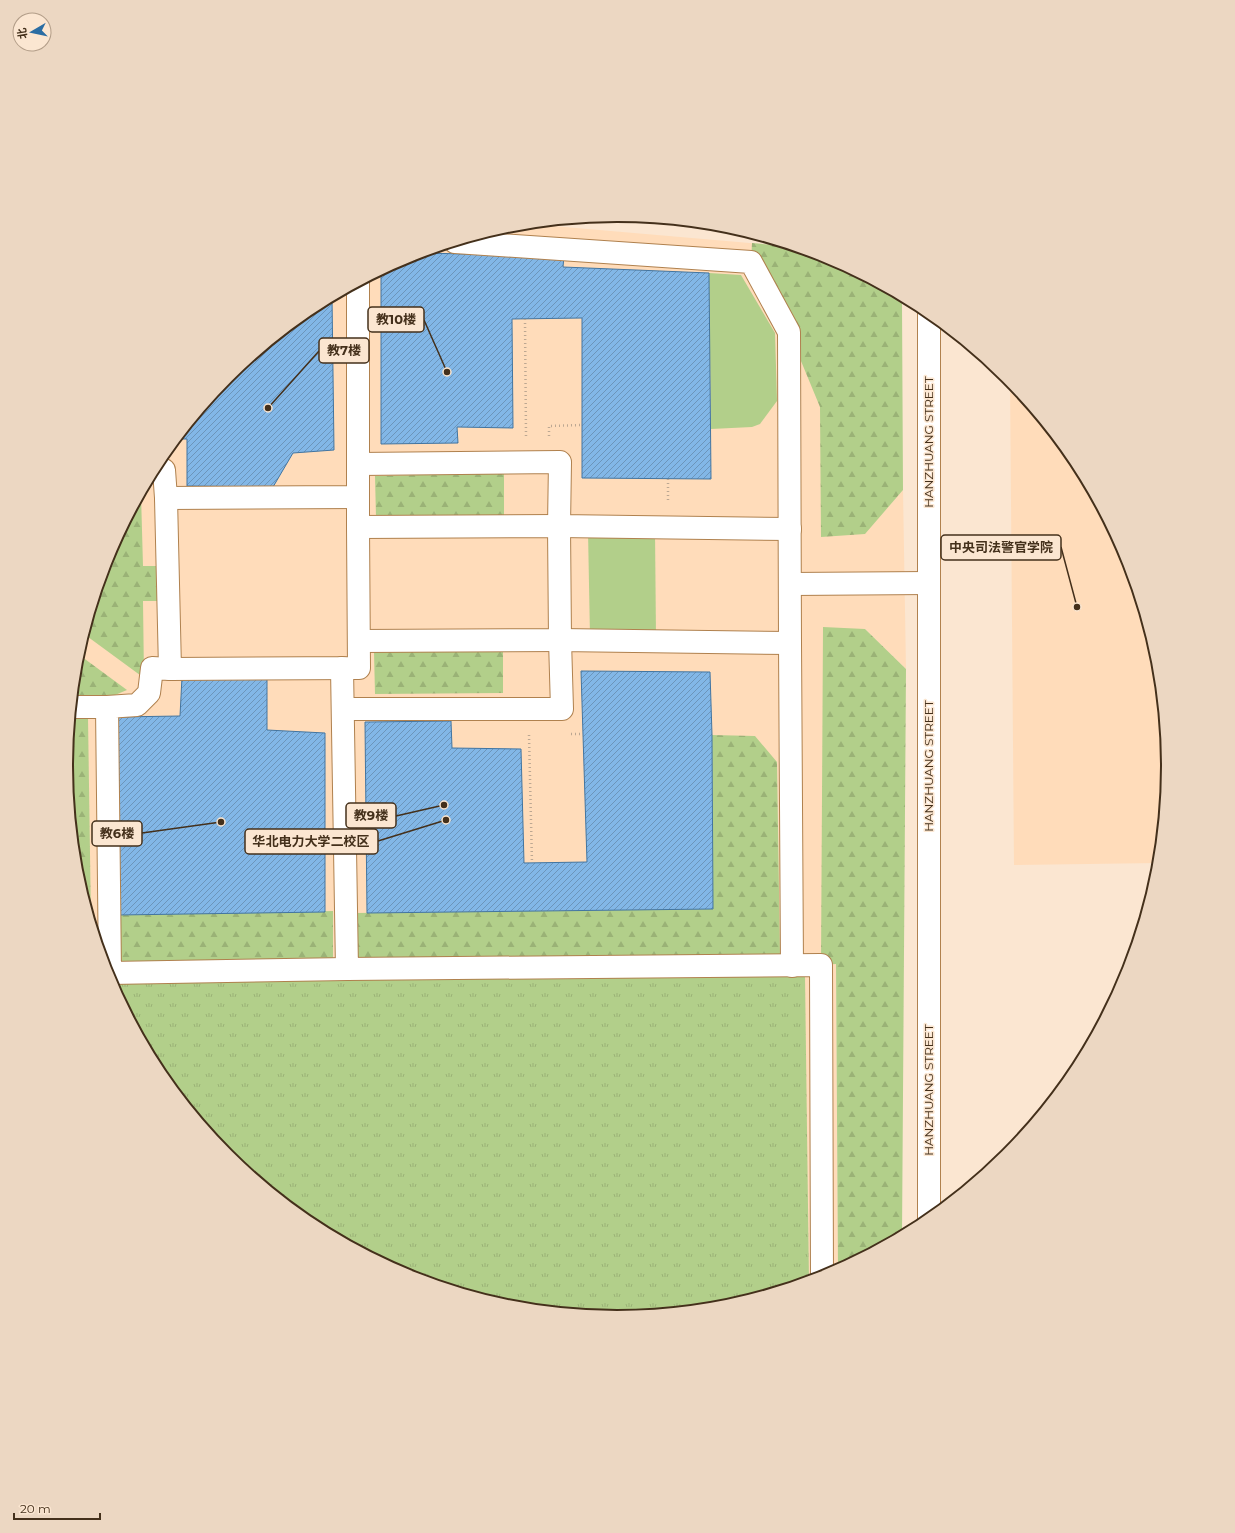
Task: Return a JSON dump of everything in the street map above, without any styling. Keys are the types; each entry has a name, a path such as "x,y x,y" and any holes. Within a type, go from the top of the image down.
{"street":[{"path":"470,243 751,262 789,332 792,966"},
{"path":"77,707 138,705 149,693 152,668 359,668 358,288"},
{"name":"HANZHUANG STREET","path":"929,321 929,1212"},
{"path":"343,709 562,709 559,526 560,462 358,464"},
{"path":"161,470 164,470 166,498 170,669"},
{"path":"166,498 358,497"},
{"path":"358,527 559,526 790,529"},
{"path":"790,584 929,583"},
{"path":"359,641 560,640 790,643"},
{"path":"342,668 347,969"},
{"path":"107,707 108,958"},
{"path":"113,973 347,969 821,965 822,1271"}],"path":[{"path":"526,319 527,463"},
{"path":"528,708 532,863"}],"shaded area":[{"path":"554,226 772,245 830,265 865,533 903,490 906,669 865,629 836,964 838,1264 793,1282 724,1301 653,1310 582,1310 511,1301 442,1282 409,1270 345,1238 286,1198 258,1176 232,1152 208,1126 165,1069 146,1039 114,975 102,942 83,873 74,802 73,766 74,731 83,660 102,591 114,558 146,494 165,464 208,407 232,381 258,357 286,335 345,295 409,263 442,251 511,232"},
{"path":"1010,389 1027,407 1070,464 1089,494 1121,558 1133,591 1152,660 1161,731 1162,766 1161,802 1153,863 1014,865"}],"green space":[{"path":"752,243 771,245 826,263 858,278 902,303 903,490 865,534 821,537 820,407 789,332 751,262"},
{"path":"709,273 741,275 775,333 777,401 760,424 752,427 711,429"},
{"path":"504,473 504,515 376,517 375,476"},
{"path":"141,503 143,566 160,566 160,601 143,601 144,678 89,638 102,591 114,558"},
{"path":"588,531 655,531 656,638 590,637"},
{"path":"823,627 865,629 906,669 902,1230 838,1264 836,964 821,965"},
{"path":"503,650 503,693 375,694 374,652"},
{"path":"84,658 127,690 115,695 78,695"},
{"path":"76,717 88,717 91,902 83,873 78,838 74,802 73,766"},
{"path":"712,735 755,736 777,762 780,956 357,960 355,913 713,909"},
{"path":"333,911 333,960 119,963 118,915"},
{"path":"805,976 809,1276 724,1301 653,1310 618,1311 582,1310 511,1301 442,1282 409,1270 345,1238 315,1219 258,1176 232,1152 208,1126 165,1069 146,1039 116,980"}],"building":[{"path":"436,253 564,256 563,267 709,273 711,479 582,478 582,318 512,319 513,428 457,427 458,443 381,444 381,276 409,263"},
{"path":"332,303 334,450 293,453 273,487 187,486 187,439 183,439 208,407 232,381 258,357 286,335"},
{"path":"581,671 710,672 712,735 713,909 367,913 365,722 451,721 452,748 521,749 524,863 587,862"},
{"path":"182,677 267,678 267,730 325,733 325,912 118,915 116,717 180,716"}],"place":[{"name":"教10楼","path":"447,372"},
{"name":"教7楼","path":"268,408"},
{"name":"中央司法警官学院","path":"1077,607"},
{"name":"教9楼","path":"444,805"},
{"name":"华北电力大学二校区","path":"446,820"},
{"name":"教6楼","path":"221,822"}]}
